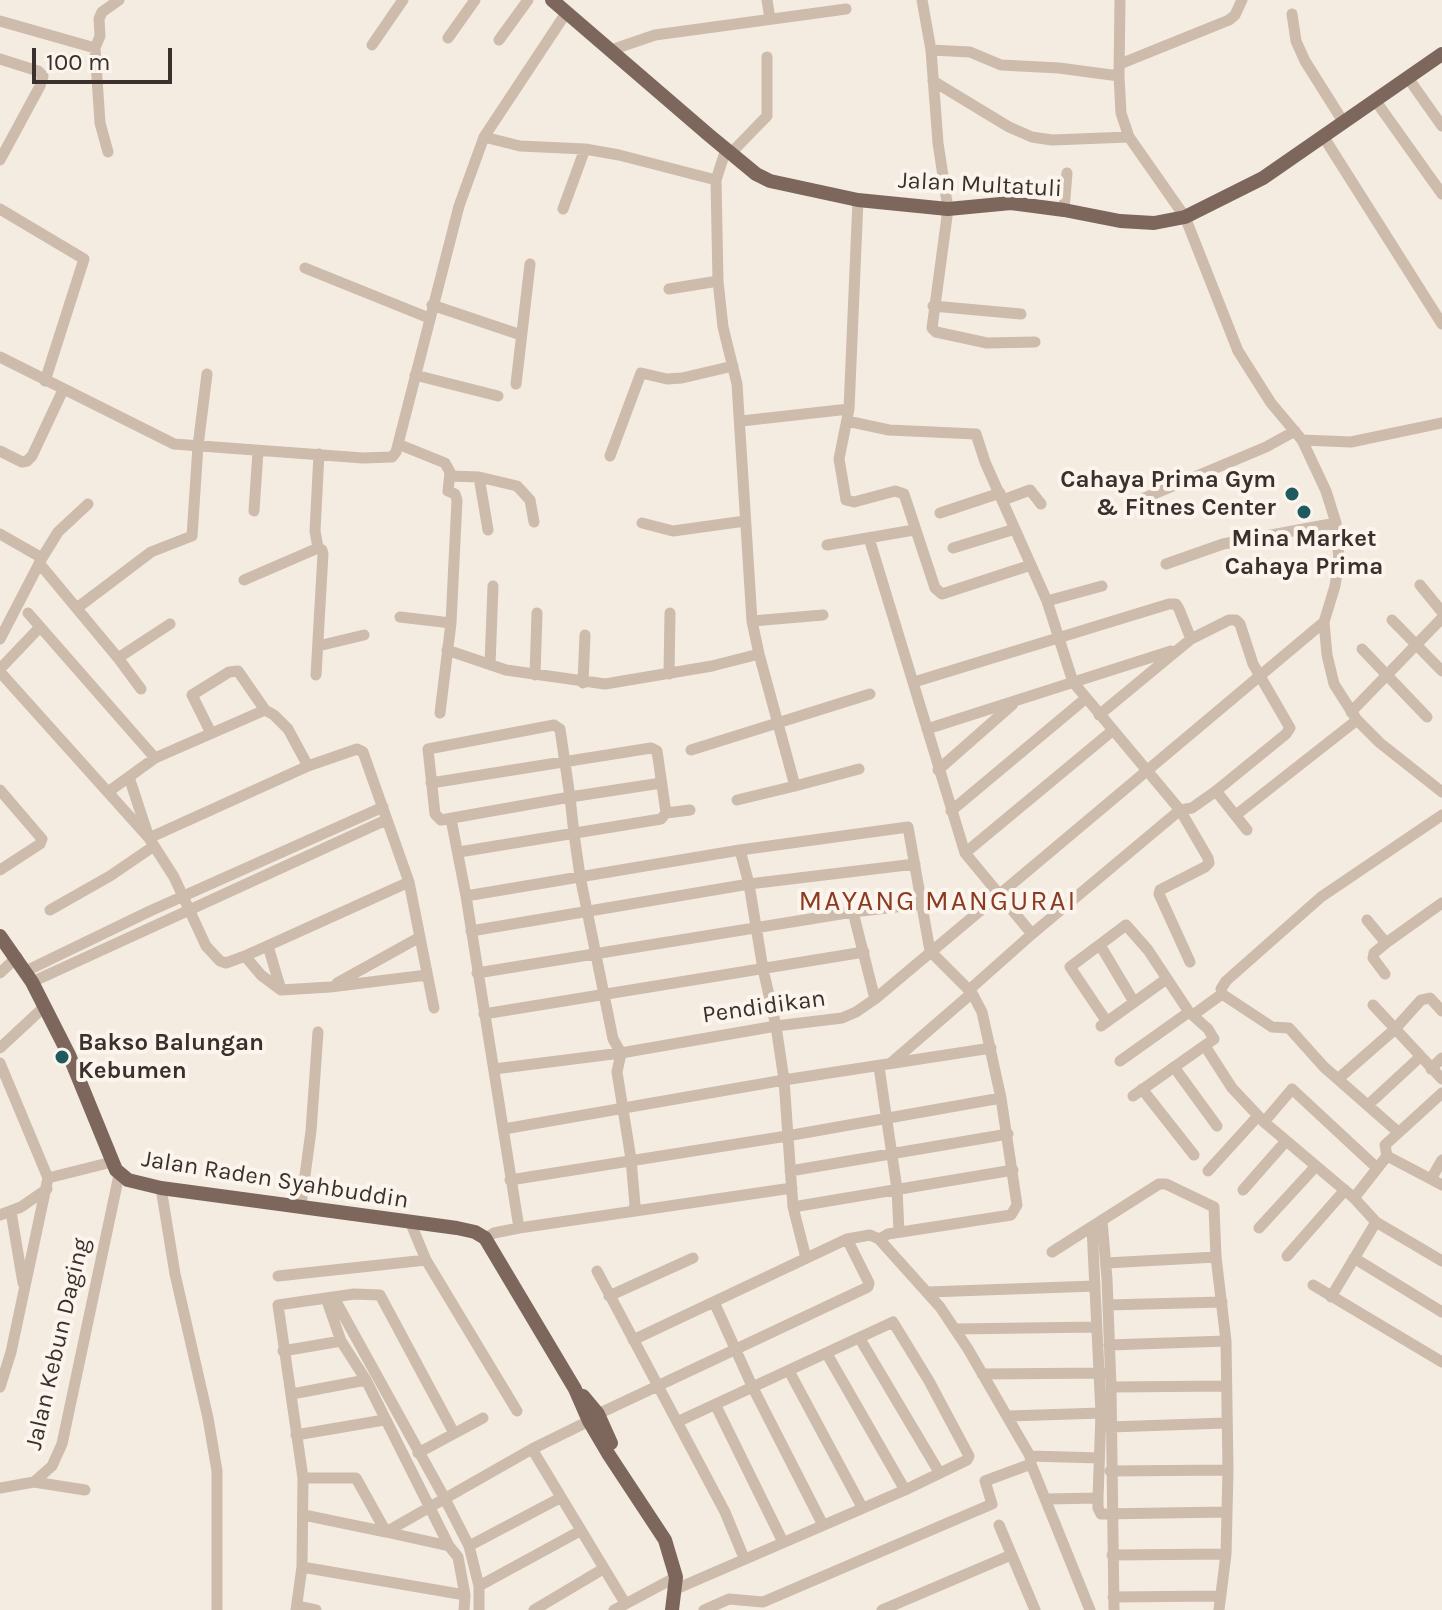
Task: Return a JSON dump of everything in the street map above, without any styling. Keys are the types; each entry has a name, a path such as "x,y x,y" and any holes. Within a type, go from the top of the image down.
{"main road":[{"name":"Jalan Multatuli","path":"552,0 728,151 756,174 770,181 858,200 948,209 1011,203 1120,221 1154,223 1185,217 1263,178 1442,54"},
{"name":"Jalan Raden Syahbuddin","path":"0,936 29,976 69,1055 116,1168 128,1180 161,1188 457,1228 485,1238"},
{"path":"485,1238 615,1452 618,1466 665,1540 676,1583 672,1610"}],"street":[{"path":"108,152 100,123 95,48 100,36 99,19 102,12 119,0"},
{"path":"372,45 403,0"},
{"path":"448,38 475,0"},
{"path":"499,40 528,0"},
{"path":"767,0 770,19"},
{"path":"922,0 931,50 938,148 948,209 931,324 936,332 987,343 1035,342"},
{"path":"1120,0 1121,113 1129,137 1185,217 1238,351 1271,403 1298,436 1326,491 1336,523 1339,560 1324,622 1334,684 1354,716 1380,743 1442,792"},
{"path":"931,50 970,52 1001,65 1119,70 1229,20 1242,0"},
{"path":"611,50 655,35 846,9"},
{"path":"0,357 174,444 386,459 396,452 459,206 484,137 566,13"},
{"path":"1292,14 1296,41 1305,61 1344,123"},
{"path":"0,21 95,48"},
{"path":"767,57 767,116 728,151 716,180 718,281 723,327 733,366 741,421 752,621 795,786"},
{"path":"0,59 38,71 43,76 0,160"},
{"path":"1408,78 1442,126"},
{"path":"933,81 1009,127 1032,137 1052,140 1129,137"},
{"path":"1375,100 1442,194"},
{"path":"1323,136 1442,324"},
{"path":"484,137 520,146 585,149 619,155 716,180"},
{"path":"563,209 585,149"},
{"path":"1064,210 1067,173"},
{"path":"858,200 848,415 839,459 846,500 854,502 900,492 904,494 935,588 942,594 1031,565"},
{"path":"0,209 84,259 45,381"},
{"path":"516,384 530,264"},
{"path":"305,268 429,318"},
{"path":"669,289 718,281"},
{"path":"432,305 521,335"},
{"path":"933,306 1021,314"},
{"path":"610,456 641,373 667,379 682,378 733,366"},
{"path":"77,608 151,552 192,536 207,374"},
{"path":"415,375 498,396"},
{"path":"0,451 22,462 32,456 63,390"},
{"path":"741,421 848,415 889,430 974,432 1047,601 1073,682 1180,810 1209,863 1160,890 1159,894 1190,962"},
{"path":"1130,504 1298,436 1351,442 1442,423"},
{"path":"398,444 441,460 450,476 448,491 455,494 457,500 451,623 440,713"},
{"path":"254,511 258,451"},
{"path":"316,675 323,554 318,548 315,531 319,454"},
{"path":"450,476 479,477 508,483 525,492 530,500 534,522"},
{"path":"479,477 488,530"},
{"path":"940,513 1030,490 1041,504"},
{"path":"0,639 40,560 58,532 88,504"},
{"path":"642,523 673,531 745,521"},
{"path":"1166,564 1223,544 1336,523"},
{"path":"953,548 1015,529"},
{"path":"827,545 914,530"},
{"path":"0,534 40,560 141,689"},
{"path":"869,538 965,853 1032,934"},
{"path":"244,580 318,548"},
{"path":"1420,585 1442,612"},
{"path":"490,665 493,586"},
{"path":"1047,601 1102,586"},
{"path":"914,682 1176,604 1191,639"},
{"path":"28,613 155,758"},
{"path":"535,675 537,613"},
{"path":"669,674 670,613"},
{"path":"752,621 823,615"},
{"path":"400,617 451,623"},
{"path":"1236,815 1354,716 1442,618"},
{"path":"885,1065 1032,934 1180,810 1192,808 1216,791 1289,731 1259,675 1236,620 1229,620 1191,639 1099,715"},
{"path":"1392,620 1442,671"},
{"name":"Pendidikan","path":"494,1069 621,1053 776,1026 842,1018 875,999 1324,622"},
{"path":"118,658 170,624"},
{"path":"40,627 0,670 152,842"},
{"path":"318,646 364,635"},
{"path":"583,683 585,635"},
{"path":"927,729 1179,648"},
{"path":"1362,649 1427,717"},
{"path":"447,650 490,665 535,675 605,684 712,666 759,654"},
{"path":"211,733 192,695 229,672 238,671 265,710 288,729 308,766"},
{"path":"691,750 870,694"},
{"path":"951,811 1085,699"},
{"path":"938,770 1018,700"},
{"path":"108,792 155,758 265,710"},
{"path":"633,1210 631,1159 617,1072 621,1053 613,1039 580,876 570,797 560,729 554,725 430,746 426,753 437,818 451,819 570,797 661,783"},
{"path":"965,853 1112,731"},
{"path":"431,783 655,748 666,813"},
{"path":"50,910 110,876 152,842 308,766 361,750 366,755 409,882 434,1008"},
{"path":"737,800 859,769"},
{"path":"129,777 152,842 184,897 206,946 214,957 226,963 409,882"},
{"path":"0,790 42,839 40,844 0,870"},
{"path":"1216,791 1247,830"},
{"path":"29,976 150,911 383,807"},
{"path":"459,852 661,819 666,813 690,810"},
{"path":"1222,994 1221,989 1226,981 1321,897 1442,815"},
{"path":"451,819 459,852 519,1228"},
{"path":"29,976 156,925 386,820"},
{"path":"466,896 740,850 905,826 910,830 930,951 970,992 982,1012 1008,1134 1017,1205 1011,1215 899,1232 879,1239"},
{"path":"305,842 310,854"},
{"path":"740,850 776,1026 784,1080 793,1207 806,1258"},
{"path":"471,931 749,884 915,864"},
{"path":"249,867 255,880"},
{"path":"1385,974 1373,958 1374,953 1442,903"},
{"path":"477,973 755,927 921,904"},
{"path":"150,911 156,925"},
{"path":"853,912 875,999"},
{"path":"1367,920 1386,943"},
{"path":"1165,980 1104,1024 1070,967 1126,925 1148,950 1165,980 1191,1014 1213,1037 1212,1041 1137,1092 1194,1155"},
{"path":"330,987 420,937"},
{"path":"1100,945 1134,1002"},
{"path":"268,946 281,990"},
{"path":"484,1014 864,952"},
{"path":"245,956 261,975 281,990 427,975"},
{"path":"0,973 17,957"},
{"path":"1120,1061 1222,994"},
{"path":"1222,994 1272,1027 1289,1028 1338,1079 1398,1132"},
{"path":"1338,1079 1426,997 1442,1011"},
{"path":"1373,1005 1442,1079"},
{"path":"0,1048 44,1007"},
{"path":"301,1205 311,1131 318,1032"},
{"path":"1205,1046 1232,1088 1261,1119 1350,1194 1376,1222 1442,1261"},
{"path":"504,1129 991,1048"},
{"path":"1368,1105 1420,1057"},
{"path":"1431,1069 1442,1058"},
{"path":"0,1063 47,1184 0,1387"},
{"path":"885,1065 886,1118 897,1189 899,1232"},
{"path":"1174,1067 1217,1126"},
{"path":"1208,1171 1292,1089 1377,1168"},
{"path":"1387,1156 1385,1145 1442,1093"},
{"path":"510,1180 1001,1098"},
{"path":"790,1171 1008,1134"},
{"path":"1243,1190 1286,1141"},
{"path":"1287,1256 1387,1156"},
{"path":"1387,1156 1437,1182 1442,1160"},
{"path":"1259,1228 1316,1166"},
{"path":"24,1291 6,1214 47,1184 116,1168"},
{"name":"Jalan Kebun Daging","path":"0,1488 34,1482 52,1466 62,1444 116,1168"},
{"path":"793,1207 1013,1170"},
{"path":"1052,1252 1159,1184 1166,1184 1214,1207 1216,1257 1226,1341 1228,1470 1226,1554 1219,1610"},
{"path":"161,1188 175,1274 217,1471 217,1610"},
{"path":"485,1238 519,1228 792,1188"},
{"path":"1331,1297 1376,1222"},
{"path":"411,1224 426,1260 517,1411"},
{"path":"1097,1224 1106,1263 1109,1345 1101,1413 1099,1511 1226,1512"},
{"path":"1097,1224 1096,1327 1105,1373 1111,1387 1114,1610"},
{"path":"633,1340 847,1239 870,1235 879,1239 929,1292 956,1329 1009,1416 1031,1460 1090,1610"},
{"path":"386,1532 532,1449 657,1385 868,1287 869,1283 847,1239"},
{"path":"1106,1263 1216,1257"},
{"path":"609,1296 693,1258"},
{"path":"1354,1258 1442,1312"},
{"path":"278,1276 426,1260"},
{"path":"597,1271 725,1512 744,1558"},
{"path":"1313,1285 1442,1362"},
{"path":"929,1292 1095,1286"},
{"path":"316,1610 296,1608 302,1567 303,1478 278,1305 375,1293 384,1299 454,1433"},
{"path":"330,1298 341,1341 366,1380 462,1567 464,1610"},
{"path":"330,1298 469,1546 479,1586 479,1610"},
{"path":"714,1302 753,1388 823,1525"},
{"path":"1108,1305 1222,1302"},
{"path":"614,1610 905,1490 967,1460 969,1456 893,1322 677,1422"},
{"path":"956,1329 1096,1327"},
{"path":"860,1339 939,1472"},
{"path":"283,1351 341,1341"},
{"path":"1109,1345 1226,1341"},
{"path":"827,1354 905,1490"},
{"path":"789,1371 862,1507"},
{"path":"982,1374 1105,1373"},
{"path":"292,1394 366,1380"},
{"path":"1111,1387 1226,1386"},
{"path":"716,1406 783,1542"},
{"path":"1009,1416 1101,1413"},
{"path":"418,1453 483,1418"},
{"path":"296,1435 384,1420"},
{"path":"1110,1427 1226,1423"},
{"path":"532,1449 625,1603"},
{"path":"763,1602 992,1504 985,1481 1031,1460 1099,1458"},
{"path":"1110,1471 1228,1470"},
{"path":"303,1478 356,1478 386,1532"},
{"path":"34,1482 85,1490"},
{"path":"469,1546 560,1498"},
{"path":"1046,1499 1098,1498"},
{"path":"304,1515 449,1546"},
{"path":"999,1525 1034,1608 1021,1610"},
{"path":"479,1586 580,1531"},
{"path":"1112,1555 1226,1554"},
{"path":"882,1610 1011,1555"},
{"path":"302,1567 465,1595"},
{"path":"534,1610 603,1569"},
{"path":"1113,1597 1221,1596"},
{"path":"739,1598 747,1610"},
{"path":"704,1610 739,1598 763,1602 776,1610"}],"place":[{"name":"Cahaya Prima Gym & Fitnes Center","path":"1292,494"},
{"name":"Mina Market Cahaya Prima","path":"1304,512"},
{"name":"Bakso Balungan Kebumen","path":"62,1057"}],"district":[{"name":"MAYANG MANGURAI","path":"938,902"}]}
